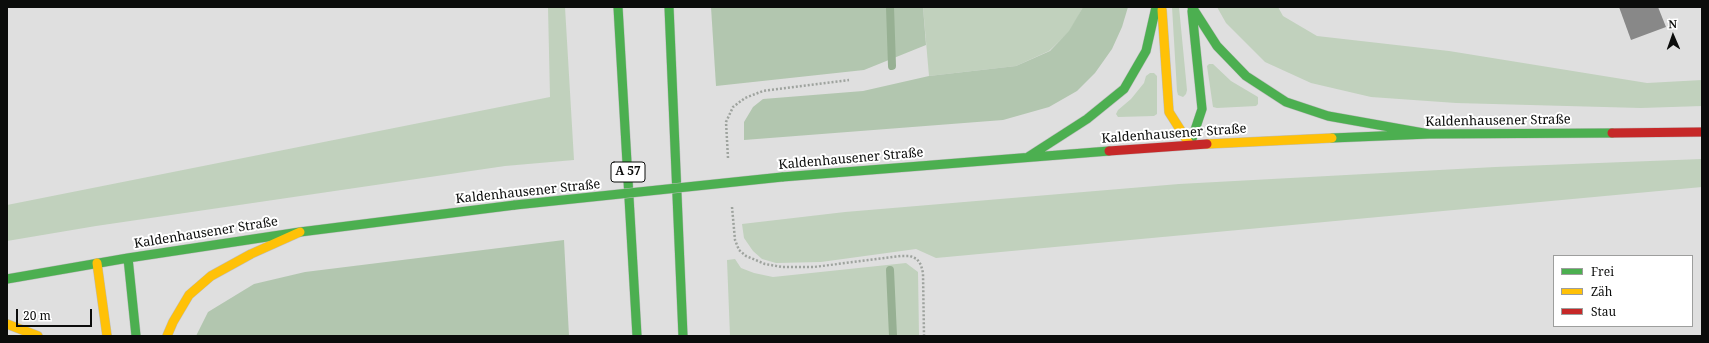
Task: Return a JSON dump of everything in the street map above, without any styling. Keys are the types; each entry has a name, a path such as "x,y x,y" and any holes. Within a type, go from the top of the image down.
{"main road":[{"name":"A 57","path":"618,7 637,336"},
{"path":"669,7 683,336"},
{"path":"1028,157 1087,119 1124,90 1146,51 1156,7"},
{"path":"1162,7 1169,112 1190,145"},
{"path":"1190,145 1202,109 1191,7"},
{"path":"1191,7 1217,46 1246,76 1286,102 1328,116 1429,134"},
{"name":"Kaldenhausener Straße","path":"7,279 128,258 300,232 515,205 782,177 1190,145 1429,134 1702,132"},
{"path":"167,336 173,322 189,295 210,276 251,254 300,232"},
{"path":"128,258 136,336"},
{"path":"97,263 107,336"},
{"path":"7,324 38,336"}],"path":[{"path":"728,159 726,122 733,106 745,98 763,91 849,80"},
{"path":"731,204 735,240 739,250 746,256 765,264 782,267 814,268 901,256 910,256 917,259 924,273 924,336"}],"green space":[{"path":"548,7 565,7 574,160 505,166 96,226 7,241 7,205 550,97"},
{"path":"711,7 923,7 926,45 864,70 716,86"},
{"path":"923,7 1083,7 1070,31 1049,51 1016,66 929,76"},
{"path":"1083,7 1128,7 1122,27 1112,49 1095,73 1077,91 1049,107 1003,120 744,140 744,122 753,107 763,99 863,91 929,76 1016,66 1050,51 1069,31"},
{"path":"1172,7 1179,7 1187,90 1183,97 1178,95 1177,91"},
{"path":"1217,7 1278,7 1283,16 1317,36 1449,51 1647,83 1702,80 1702,106 1641,108 1456,103 1371,97 1311,83 1265,62 1226,23"},
{"path":"1209,64 1213,64 1231,81 1258,97 1258,104 1256,106 1213,107 1207,66"},
{"path":"1150,73 1154,73 1157,76 1157,114 1154,116 1118,117 1116,114 1118,110 1131,99 1144,83 1146,76"},
{"path":"1702,159 1702,187 936,258 916,249 821,262 776,263 762,259 753,251 744,238 742,224 845,212 1179,184 1495,167"},
{"path":"564,240 569,336 196,336 208,312 254,284 305,272"},
{"path":"735,259 741,268 754,273 773,277 906,263 918,272 919,336 730,336 727,260"}],"building":[{"path":"1619,7 1658,7 1666,27 1631,40"}],"waterway":[{"path":"890,7 892,66"},
{"path":"890,270 893,336"}],"traffic: fast":[{"path":"618,7 637,336"},
{"path":"669,7 683,336"},
{"path":"1028,157 1087,119 1124,89 1146,51 1156,7"},
{"path":"1192,7 1217,46 1246,76 1286,102 1328,116 1429,134"},
{"path":"1190,145 1202,109 1192,11"},
{"path":"1332,138 1429,134 1612,133"},
{"path":"782,177 1109,151"},
{"path":"515,205 782,177"},
{"path":"7,279 128,258 300,232 515,205"},
{"path":"128,258 136,336"}],"traffic: slow":[{"path":"1162,10 1169,112 1190,145"},
{"path":"1207,144 1332,138"},
{"path":"167,336 173,322 189,295 211,276 251,254 300,232"},
{"path":"97,263 107,336"},
{"path":"7,324 38,336"}],"traffic: jam":[{"path":"1612,133 1702,132"},
{"path":"1109,151 1207,144"}]}
